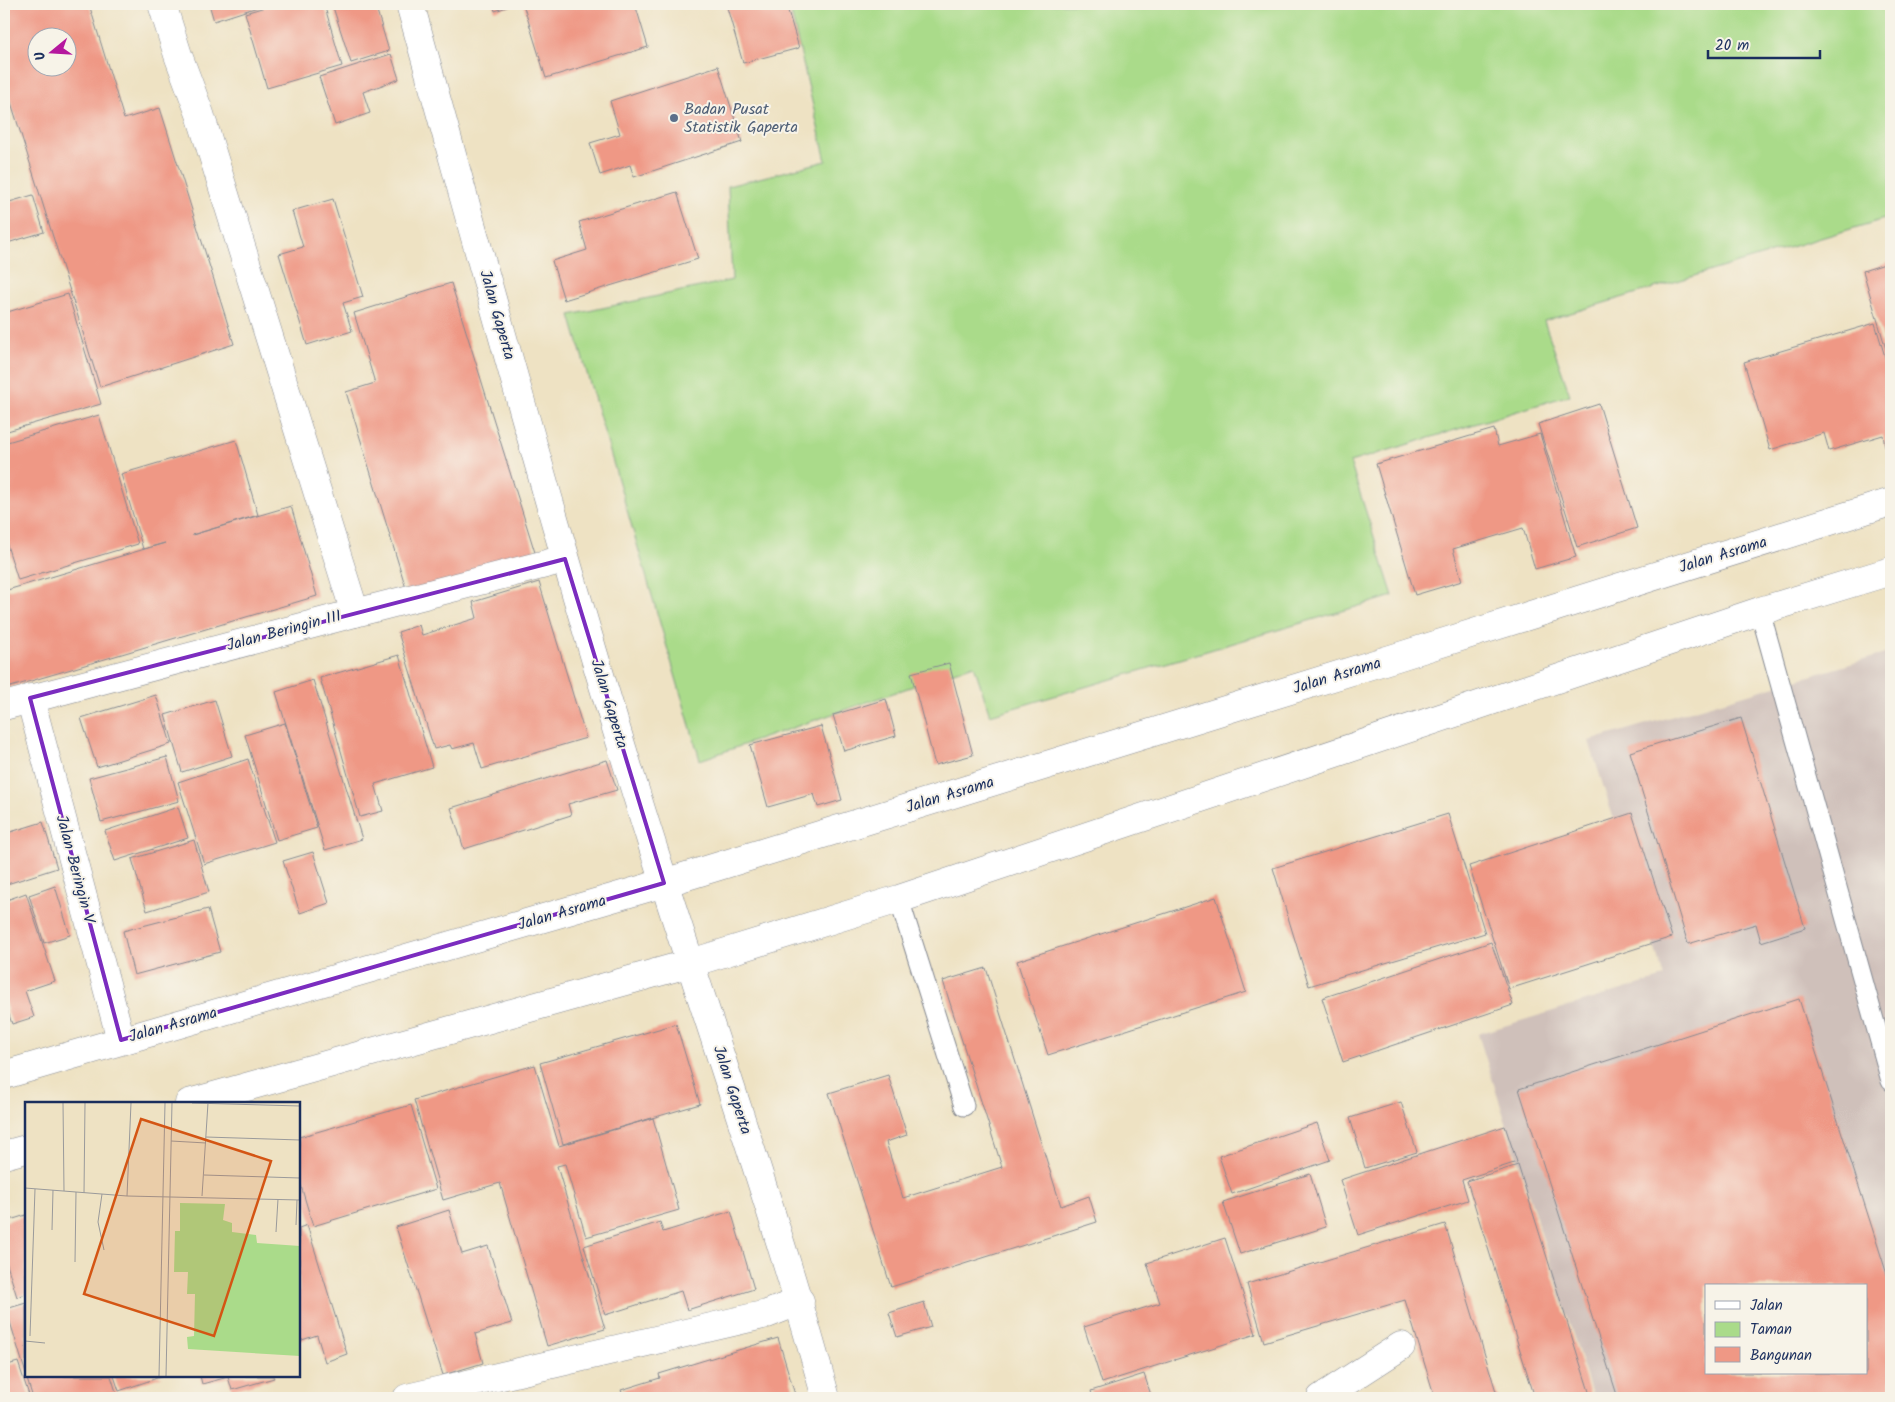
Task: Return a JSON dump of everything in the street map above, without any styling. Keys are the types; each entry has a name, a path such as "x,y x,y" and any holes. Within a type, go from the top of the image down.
{"main road":[{"path":"162,4 178,55 200,114 355,612"},
{"name":"Jalan Gaperta","path":"410,4 565,560 664,883 692,963 800,1301 826,1398"},
{"name":"Jalan Asrama","path":"4,1075 664,883 1378,663 1891,502"},
{"name":"Jalan Beringin III","path":"4,706 355,612 565,560"},
{"path":"193,1102 692,963 900,899 1760,611 1891,571"},
{"name":"Jalan Beringin V","path":"30,698 121,1040"},
{"path":"4,1155 25,1149"},
{"path":"407,1398 767,1314 800,1301"},
{"path":"1321,1398 1401,1346"}],"lane":[{"path":"1760,611 1891,1081"},
{"path":"900,899 964,1106"}],"highlighted area":[{"path":"565,559 664,883 121,1040 30,698"}],"shaded area":[{"path":"1891,652 1891,1398 1593,1398 1478,1034 1664,977 1589,741"}],"green space":[{"path":"789,4 1891,4 1891,217 1544,321 1570,395 1350,462 1393,596 990,715 974,665 700,760 570,315 732,280 728,186 826,161"}],"building":[{"path":"4,4 89,4 124,119 160,108 234,344 100,387 4,80"},
{"path":"209,4 267,4 214,21"},
{"path":"275,4 324,4 342,66 267,88 245,13"},
{"path":"332,4 375,4 389,51 351,63"},
{"path":"493,4 516,4 495,11"},
{"path":"523,4 635,4 648,47 546,78"},
{"path":"726,4 786,4 799,48 743,63"},
{"path":"391,54 399,79 363,92 370,113 335,125 319,77"},
{"name":"Badan Pusat Statistik Gaperta","path":"718,66 742,142 634,177 630,165 600,175 590,143 620,134 610,101"},
{"path":"677,192 698,259 564,300 552,261 587,250 579,222"},
{"path":"33,195 44,232 4,244 4,198 6,203"},
{"path":"333,199 363,297 343,303 352,331 307,345 279,254 303,247 292,211"},
{"path":"1891,262 1891,355 1888,356 1863,271"},
{"path":"451,283 537,559 409,598 346,392 375,383 354,313"},
{"path":"68,294 101,404 4,432 4,313"},
{"path":"1875,323 1891,377 1891,444 1885,446 1883,435 1829,451 1824,433 1770,450 1744,362"},
{"path":"1599,404 1637,528 1577,547 1538,424"},
{"path":"99,415 138,544 18,580 6,542 4,542 4,488 8,487 4,475 4,443"},
{"path":"1494,429 1498,446 1540,434 1576,557 1535,569 1523,528 1453,549 1462,581 1415,595 1376,464"},
{"path":"236,440 258,515 192,535 291,506 317,596 4,689 4,591 165,543 143,549 121,474"},
{"path":"539,582 586,738 482,769 474,743 452,749 450,745 434,749 398,632 419,625 422,635 477,618 473,602"},
{"path":"399,655 432,767 375,784 383,811 360,817 320,678"},
{"path":"949,663 973,755 935,765 911,673"},
{"path":"313,680 362,839 325,850 276,692"},
{"path":"156,695 171,744 97,767 81,718"},
{"path":"886,699 896,736 844,751 833,715"},
{"path":"215,700 232,756 182,772 165,715"},
{"path":"1741,718 1805,928 1761,942 1756,924 1688,944 1630,752"},
{"path":"285,723 317,828 277,840 245,735"},
{"path":"821,726 842,800 818,807 814,794 768,807 750,745"},
{"path":"167,757 179,801 101,822 89,778"},
{"path":"248,759 275,842 204,864 178,782"},
{"path":"607,760 617,790 568,804 571,815 464,849 451,808"},
{"path":"178,807 188,838 115,861 105,831"},
{"path":"1632,813 1672,937 1509,989 1469,866"},
{"path":"1448,814 1485,933 1309,986 1273,868"},
{"path":"43,822 57,868 4,885 4,834"},
{"path":"194,840 209,892 147,911 132,859"},
{"path":"313,852 329,903 300,913 283,861"},
{"path":"55,886 70,935 44,943 29,895"},
{"path":"26,893 55,981 25,991 34,1017 12,1024 4,1000 4,901"},
{"path":"1216,897 1246,992 1048,1055 1017,961"},
{"path":"208,909 220,952 134,975 123,931"},
{"path":"1491,942 1513,1005 1343,1062 1322,998"},
{"path":"986,968 1061,1206 1089,1196 1097,1222 891,1287 829,1093 888,1075 907,1135 886,1142 903,1198 1002,1167 943,981"},
{"path":"1799,999 1891,1287 1891,1398 1618,1398 1519,1089"},
{"path":"676,1024 700,1104 563,1144 540,1063"},
{"path":"535,1065 559,1146 653,1118 679,1210 586,1237 565,1164 557,1166 605,1329 547,1346 500,1183 443,1200 414,1100"},
{"path":"1401,1102 1417,1152 1365,1168 1350,1118"},
{"path":"411,1105 436,1189 313,1226 300,1182 300,1137"},
{"path":"1317,1123 1330,1160 1232,1194 1219,1156"},
{"path":"1505,1126 1517,1162 1462,1180 1468,1200 1358,1235 1340,1180"},
{"path":"1518,1165 1591,1398 1535,1398 1467,1181"},
{"path":"1310,1174 1326,1227 1240,1254 1223,1202"},
{"path":"449,1210 462,1254 488,1246 512,1323 475,1334 483,1363 443,1375 396,1227"},
{"path":"731,1211 754,1289 687,1310 681,1291 605,1315 584,1246 660,1222 663,1232"},
{"path":"25,1215 25,1294 17,1297 4,1255 4,1222"},
{"path":"1445,1224 1498,1398 1435,1398 1405,1300 1264,1342 1247,1284"},
{"path":"307,1225 347,1354 325,1362 317,1335 300,1341 300,1228"},
{"path":"1225,1238 1256,1334 1102,1383 1084,1327 1160,1303 1147,1263"},
{"path":"924,1302 931,1327 897,1337 889,1313"},
{"path":"25,1303 25,1371 6,1309"},
{"path":"778,1338 796,1398 624,1398 621,1390 660,1378 659,1374"},
{"path":"18,1362 30,1398 4,1398 4,1366"},
{"path":"1144,1374 1152,1398 1093,1398 1091,1391"},
{"path":"26,1377 111,1377 118,1398 33,1398"},
{"path":"114,1377 160,1377 119,1391"},
{"path":"200,1377 228,1377 202,1384"},
{"path":"228,1377 274,1378 232,1390"},
{"path":"542,1393 543,1398 525,1398"}],"place":[{"name":"Badan Pusat Statistik Gaperta","path":"674,118"}]}
